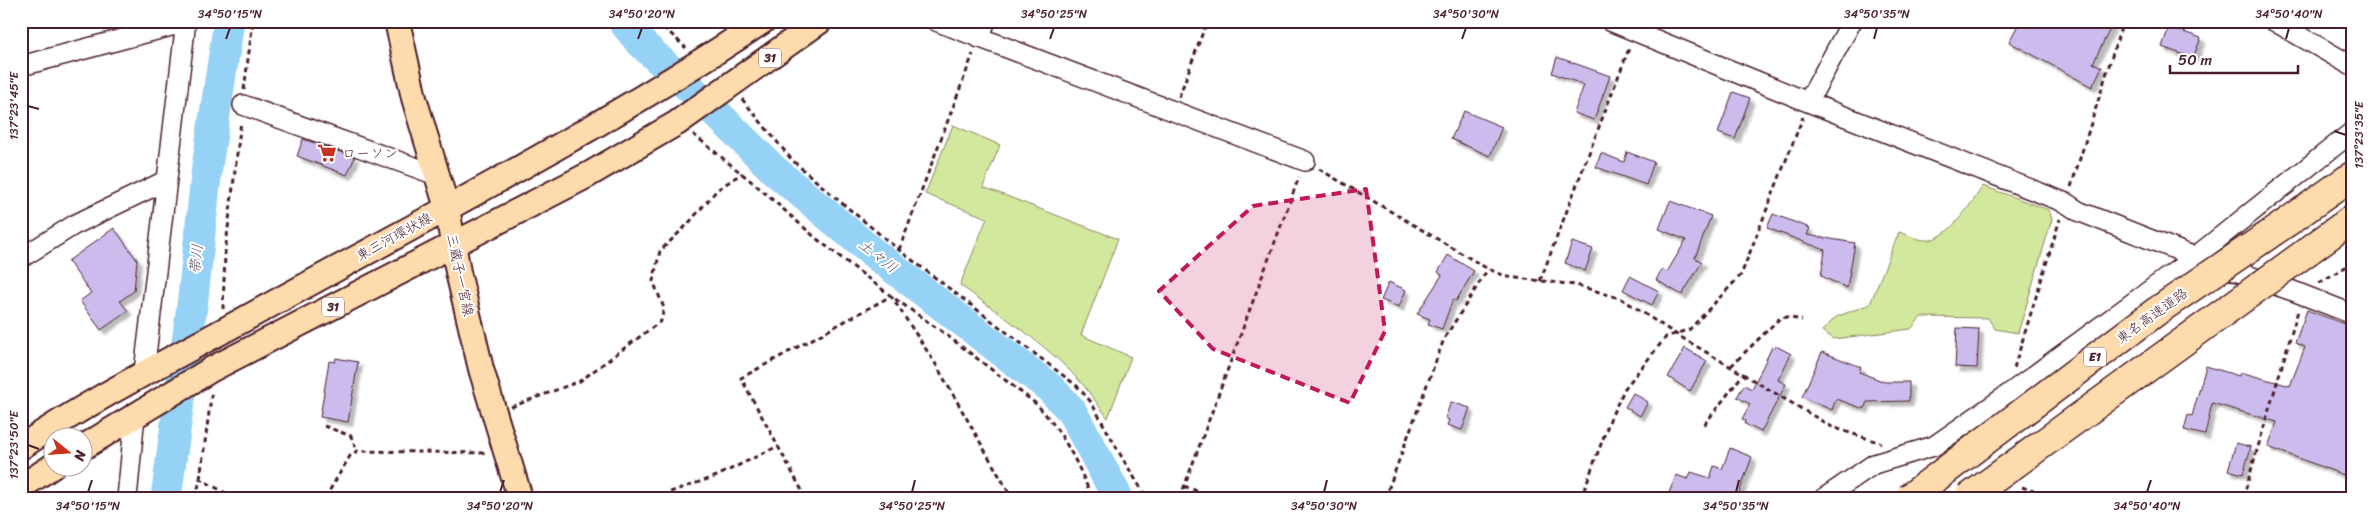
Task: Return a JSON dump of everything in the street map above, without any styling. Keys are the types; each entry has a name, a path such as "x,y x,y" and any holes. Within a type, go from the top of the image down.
{"highway":[{"name":"東名高速道路","path":"1909,498 2157,311 2352,176"},
{"path":"1968,498 2352,219"}],"main road":[{"name":"三蔵子一宮線","path":"397,21 414,98 439,176 447,208 453,245 481,369 520,498"},
{"name":"東三河環状線","path":"21,448 144,372 447,208 660,89 763,21"},
{"name":"31","path":"92,442 212,370 588,174 680,121 820,21"},
{"path":"21,488 42,474"}],"street":[{"path":"936,21 982,30 1174,111 1305,161"},
{"path":"1610,21 1808,102 2066,203 2078,211 2195,258 2293,291 2352,314"},
{"path":"1808,102 1852,21"},
{"path":"2274,21 2352,66"},
{"path":"21,66 186,22 144,372"},
{"path":"242,105 439,176"},
{"path":"1824,498 1874,464 1934,446 1995,404 2195,258 2352,132"},
{"path":"21,258 74,225 167,180"},
{"path":"127,498 135,415"}],"path":[{"path":"222,331 223,276 253,21"},
{"path":"658,21 697,65"},
{"path":"1174,111 1207,21"},
{"path":"899,250 982,30"},
{"path":"1540,281 1635,31"},
{"path":"725,89 792,160 899,250 1077,386 1091,402 1147,498"},
{"path":"1581,498 1617,401 1666,337 1690,329 1741,275 1808,102"},
{"path":"680,121 817,239 891,296 944,333 1046,414 1070,448 1092,498"},
{"path":"1180,498 1305,161 1488,269 1508,277 1576,285 1622,299 1674,333 1832,427 1912,454"},
{"path":"494,413 580,381 661,321 664,308 654,281 660,251 673,236 687,225 717,190 742,173"},
{"path":"2244,498 2298,308 2293,291 2325,281 2352,263"},
{"path":"1385,498 1444,339 1488,269"},
{"path":"806,498 741,378 891,296"},
{"path":"891,296 935,363 1012,498"},
{"path":"1731,366 1780,318 1786,316 1802,320"},
{"path":"196,498 212,396 212,370"},
{"path":"1704,425 1744,374"},
{"path":"324,426 351,436 356,444 357,451"},
{"path":"653,498 717,476 778,446"},
{"path":"325,498 350,456 357,451 439,454 506,452"},
{"path":"200,479 235,498"},
{"path":"1184,486 1215,498"},
{"path":"2022,487 2054,498"}],"highlighted area":[{"path":"1366,189 1385,331 1350,403 1213,349 1159,291 1253,206"}],"green space":[{"path":"953,125 1000,145 983,187 1118,239 1081,335 1131,357 1108,418 1085,387 1057,358 960,285 987,218 925,194"},
{"path":"1983,186 2049,210 2052,219 2018,333 1995,329 1988,318 1921,317 1911,329 1834,339 1822,331 1836,317 1870,304 1899,232 1922,240 1937,238 1960,218"}],"building":[{"path":"2020,21 2114,21 2093,63 2102,67 2092,87 2009,42"},
{"path":"2169,27 2201,38 2193,58 2162,47"},
{"path":"1557,57 1610,76 1594,120 1574,113 1584,85 1552,73"},
{"path":"1733,92 1750,98 1735,139 1718,133"},
{"path":"1464,111 1502,127 1490,156 1451,139"},
{"name":"ローソン","path":"303,139 355,157 347,175 297,156"},
{"path":"1627,152 1654,162 1646,185 1596,167 1601,153 1624,162"},
{"path":"1670,201 1711,216 1695,258 1702,262 1682,295 1656,280 1662,269 1667,272 1686,240 1659,229"},
{"path":"1773,214 1810,228 1807,235 1855,243 1847,288 1821,276 1825,250 1767,228"},
{"path":"114,228 137,260 134,291 120,301 128,311 101,330 80,301 91,293 68,261"},
{"path":"1572,242 1593,249 1585,271 1565,263"},
{"path":"1448,255 1474,271 1456,301 1453,299 1442,329 1428,324 1430,319 1417,314 1442,275 1438,272"},
{"path":"1630,276 1659,291 1652,305 1623,290"},
{"path":"1389,282 1406,290 1399,307 1381,300"},
{"path":"2307,310 2352,327 2352,478 2268,447 2277,422 2212,403 2205,435 2184,430 2188,415 2192,416 2206,366 2239,376 2240,372 2290,386 2305,347 2295,343"},
{"path":"1957,328 1979,329 1977,368 1955,367"},
{"path":"1776,346 1791,354 1778,380 1786,384 1761,432 1745,424 1746,421 1742,419 1750,404 1737,397 1744,385 1752,389 1772,347 1775,348"},
{"path":"1685,348 1707,361 1690,391 1668,377"},
{"path":"1822,352 1861,367 1859,372 1885,382 1909,382 1909,401 1867,402 1864,409 1836,399 1832,410 1802,397"},
{"path":"336,358 358,362 348,422 320,417 329,361 335,362"},
{"path":"1633,393 1648,402 1640,416 1625,407"},
{"path":"1451,402 1470,408 1462,430 1447,425 1449,420 1445,418"},
{"path":"2236,443 2251,447 2243,474 2228,470"},
{"path":"1730,448 1752,457 1737,498 1667,498 1676,475 1688,479 1691,472 1710,478 1714,466 1722,469"}],"waterway":[{"name":"帯川","path":"166,498 193,298 207,167 229,21"},
{"name":"土々川","path":"623,21 639,41 775,171 872,252 1050,388 1071,410 1118,498"}],"place":[{"name":"ローソン","path":"327,153"}]}
